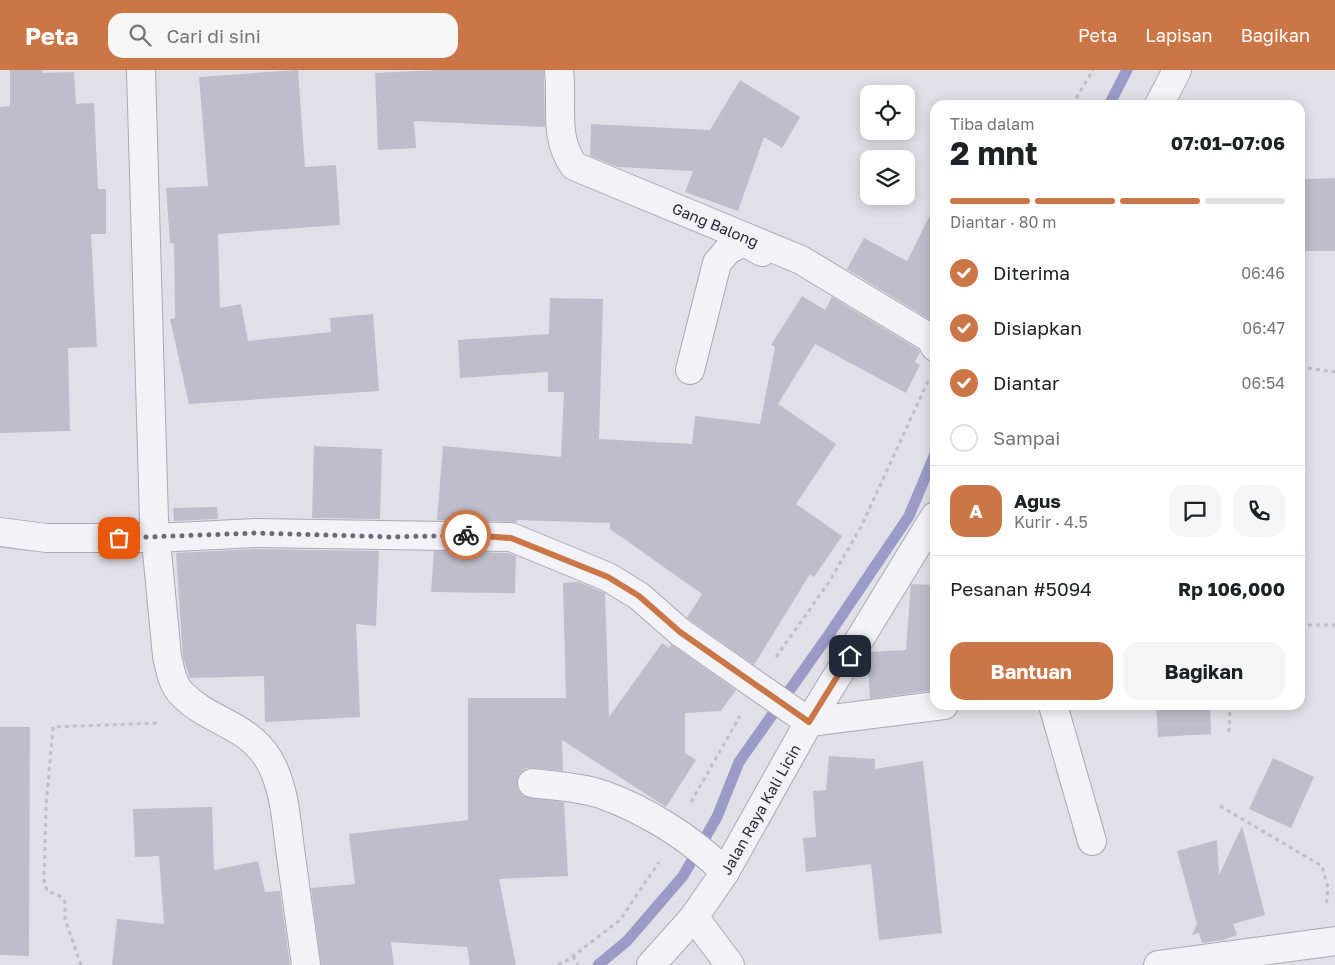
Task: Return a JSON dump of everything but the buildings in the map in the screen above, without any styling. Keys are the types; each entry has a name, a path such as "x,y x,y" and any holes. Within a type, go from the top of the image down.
{"street":[{"path":"141,70 156,538 171,675 181,694 201,709 246,734 268,760 279,781 285,808 306,965"},
{"name":"Gang Balong","path":"559,70 560,134 566,156 574,166 802,260 930,338"},
{"path":"1162,100 1177,70"},
{"name":"Gang Balong","path":"690,370 717,263 728,250 744,242 823,286 930,366"},
{"name":"Jalan Raya Kali Licin","path":"651,965 694,917 700,851 801,716 930,523"},
{"path":"0,532 46,538 156,538 256,533 511,538 608,577 639,596 680,632 801,716 930,706"},
{"path":"1054,710 1092,841"},
{"path":"532,783 599,794 624,804 700,851"},
{"path":"694,917 730,965"},
{"path":"1158,965 1329,942"}],"path":[{"path":"1075,100 1093,70"},
{"path":"1305,367 1335,372"},
{"path":"558,965 573,956 620,920 642,888 700,851 685,813 764,689 861,527 912,410 930,374"},
{"path":"1305,625 1335,625"},
{"path":"81,965 65,919 65,902 60,896 47,891 44,880 46,807 53,728 163,723 201,709"},
{"path":"1229,732 1230,710"},
{"path":"1220,806 1322,866 1328,888 1329,942"},
{"path":"573,956 578,965"}],"waterway":[{"path":"1112,100 1127,70"},
{"path":"598,965 627,941 683,876 717,817 739,762 830,633 909,516 930,466"}],"way so far":[{"path":"119,538 256,533 393,537 466,535"}],"route":[{"path":"466,535 511,538 560,556 608,577 639,596 680,632 809,722 850,656"}]}
